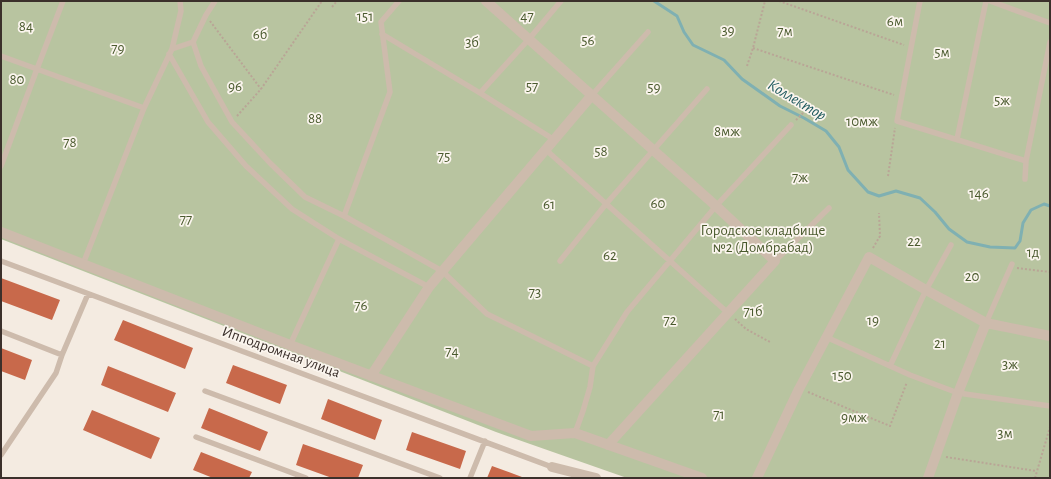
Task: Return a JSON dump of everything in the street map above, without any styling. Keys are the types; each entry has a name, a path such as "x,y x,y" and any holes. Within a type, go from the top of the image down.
{"street":[{"path":"486,1 716,206 775,261 608,445"},
{"path":"371,376 429,287 553,139 592,95"},
{"path":"1,232 290,345 531,436 575,433 702,478"},
{"path":"757,478 799,389 869,256 986,323 1050,336"},
{"path":"928,478 958,393 986,323"},
{"path":"552,466 563,474 596,478"}],"lane":[{"path":"1,166 36,70 64,1"},
{"path":"83,264 144,108 170,51 181,11 180,1"},
{"path":"170,51 193,42 206,15 215,1"},
{"path":"344,216 390,92 381,22 399,1"},
{"path":"480,93 561,1"},
{"path":"920,1 896,121 1026,161"},
{"path":"957,139 986,1"},
{"path":"990,1 1050,23"},
{"path":"592,95 648,32"},
{"path":"382,34 553,139"},
{"path":"193,42 201,66 232,122 270,163 305,197 344,216 442,271 487,314 593,366"},
{"path":"1024,179 1026,161 1050,42"},
{"path":"170,51 208,122 246,166 292,209 339,239 429,287"},
{"path":"1,56 144,108"},
{"path":"560,260 606,204 707,90"},
{"path":"575,433 590,387 593,366 627,312 716,206 791,125"},
{"path":"545,149 669,262 728,313"},
{"path":"775,261 828,208"},
{"path":"290,345 339,239"},
{"path":"890,366 926,290 951,245"},
{"name":"Ипподромная улица","path":"1,261 552,466"},
{"path":"986,323 1011,266"},
{"path":"1,455 56,373 88,294"},
{"path":"1,331 62,355"},
{"path":"826,337 910,375 958,393 1050,406"},
{"path":"205,391 440,478"},
{"path":"196,437 306,478"},
{"path":"470,478 485,441"}],"path":[{"path":"232,122 261,89 322,1"},
{"path":"332,7 337,1"},
{"path":"747,66 765,1"},
{"path":"779,1 910,47"},
{"path":"206,15 261,89"},
{"path":"753,48 900,97"},
{"path":"800,116 811,105"},
{"path":"888,176 896,121"},
{"path":"869,256 880,236 879,213"},
{"path":"1011,266 1050,272"},
{"path":"728,313 746,329 770,342"},
{"path":"799,389 890,426 910,375"},
{"path":"1035,478 1050,427"},
{"path":"937,455 1036,471"}],"green space":[{"name":"Городское кладбище №2 (Домбрабад)","path":"1,1 1050,1 1050,478 627,478 496,432 1,239"}],"building":[{"path":"1,278 60,300 52,320 1,301"},
{"path":"123,320 193,348 185,369 114,340"},
{"path":"1,348 32,360 25,380 1,371"},
{"path":"233,365 287,385 280,404 226,383"},
{"path":"108,366 176,393 168,412 101,385"},
{"path":"328,399 382,420 375,440 321,419"},
{"path":"209,408 268,432 260,451 201,428"},
{"path":"92,410 160,438 151,459 83,430"},
{"path":"412,432 466,451 460,469 406,450"},
{"path":"303,444 363,465 358,478 332,478 296,465"},
{"path":"201,452 252,472 249,478 213,478 193,470"},
{"path":"492,466 522,477 487,478"}],"waterway":[{"name":"Коллектор","path":"654,1 677,16 684,32 693,45 724,60 742,79 780,106 826,131 839,147 848,170 868,192 879,196 896,191 920,198 935,212 949,229 967,242 990,247 1015,248 1020,241 1023,223 1031,210 1044,204 1050,206"}],"park label":[{"name":"151","path":"365,16"},
{"name":"47","path":"527,16"},
{"name":"6м","path":"895,21"},
{"name":"84","path":"26,26"},
{"name":"39","path":"728,30"},
{"name":"7м","path":"785,31"},
{"name":"6б","path":"260,34"},
{"name":"56","path":"588,40"},
{"name":"3б","path":"472,42"},
{"name":"79","path":"118,48"},
{"name":"5м","path":"942,52"},
{"name":"80","path":"17,79"},
{"name":"96","path":"235,86"},
{"name":"57","path":"532,86"},
{"name":"59","path":"654,87"},
{"name":"5ж","path":"1002,100"},
{"name":"88","path":"315,118"},
{"name":"10мж","path":"862,121"},
{"name":"8мж","path":"727,131"},
{"name":"78","path":"70,142"},
{"name":"58","path":"601,151"},
{"name":"75","path":"444,156"},
{"name":"7ж","path":"800,177"},
{"name":"146","path":"979,193"},
{"name":"60","path":"658,203"},
{"name":"61","path":"549,204"},
{"name":"77","path":"186,219"},
{"name":"22","path":"914,241"},
{"name":"1д","path":"1033,252"},
{"name":"62","path":"610,255"},
{"name":"20","path":"972,276"},
{"name":"73","path":"535,292"},
{"name":"76","path":"361,305"},
{"name":"71б","path":"753,311"},
{"name":"72","path":"670,320"},
{"name":"19","path":"873,320"},
{"name":"21","path":"940,343"},
{"name":"74","path":"452,351"},
{"name":"3ж","path":"1010,364"},
{"name":"150","path":"842,375"},
{"name":"71","path":"719,414"},
{"name":"9мж","path":"854,417"},
{"name":"3м","path":"1005,433"}]}
